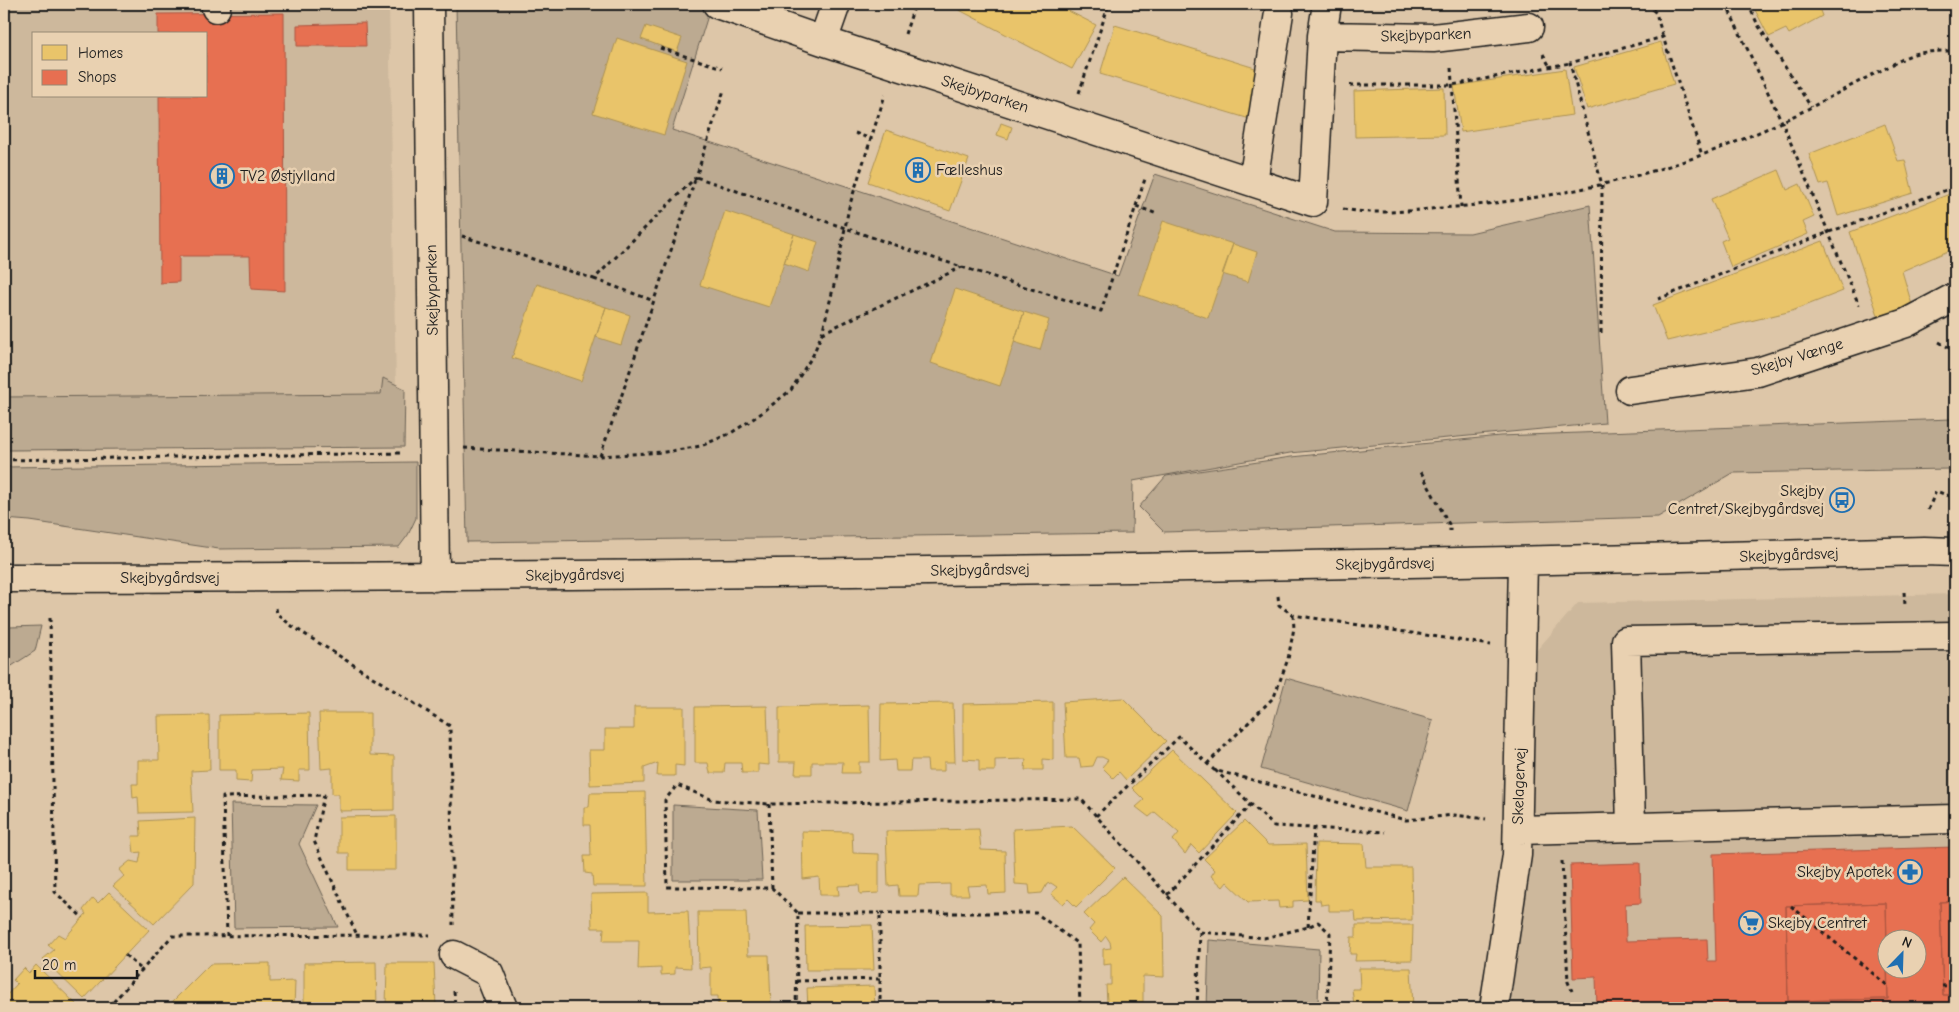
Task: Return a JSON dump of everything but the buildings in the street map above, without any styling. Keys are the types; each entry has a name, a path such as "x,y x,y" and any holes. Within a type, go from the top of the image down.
{"street":[{"name":"Skejbyparken","path":"429,4 435,577"},
{"name":"Skejbyparken","path":"717,4 823,41 1313,202"},
{"path":"823,41 836,4"},
{"path":"1313,202 1322,36 1326,4"},
{"path":"1253,182 1279,13"},
{"name":"Skejbyparken","path":"1322,36 1433,38 1529,27"},
{"name":"Skejby Vænge","path":"1630,390 1758,372 1906,323 1955,296"},
{"name":"Skejbygårdsvej","path":"4,578 435,577 1523,562 1924,551 1955,552"},
{"name":"Skelagervej","path":"1494,1008 1517,855 1523,562"},
{"path":"1631,827 1626,641 1955,636"},
{"path":"1518,830 1955,819"},
{"path":"453,945 488,973 503,1008"}],"path":[{"path":"1069,122 1110,4"},
{"path":"1647,4 1656,13 1702,155"},
{"path":"1726,4 1782,122 1870,334"},
{"path":"1748,4 1758,25 1812,107"},
{"path":"1449,36 1461,207"},
{"path":"1319,85 1452,85 1570,63 1663,37"},
{"path":"660,48 722,68"},
{"path":"1313,202 1353,211 1409,211 1461,207 1538,197 1632,178 1702,155 1782,122 1913,54 1955,51"},
{"path":"1570,63 1602,185 1601,333"},
{"path":"4,460 389,454 469,448 600,456 665,452 701,446 730,433 759,415 791,390 813,355 822,333 835,281 844,226 894,64"},
{"path":"600,456 724,90"},
{"path":"855,133 871,139"},
{"path":"696,177 1101,311 1156,150"},
{"path":"594,279 696,177"},
{"path":"1658,300 1828,232 1955,187"},
{"path":"1136,206 1157,214"},
{"path":"430,226 654,300"},
{"path":"822,333 963,266"},
{"path":"1420,472 1450,526 1454,563"},
{"path":"1928,510 1936,491 1955,498"},
{"path":"274,577 277,614 292,626 450,726 455,1008"},
{"path":"1207,764 1274,697 1288,659 1294,628 1293,615 1522,649"},
{"path":"50,618 55,892 83,918"},
{"path":"1096,816 1179,737 1274,826 1385,832"},
{"path":"1214,770 1406,820 1454,815 1497,821 1518,830"},
{"path":"1080,1008 1078,944 1036,913 798,912 772,888 667,887 665,800 677,785 713,800 769,804 1081,799 1200,932 1264,938 1308,927 1318,922 1330,933 1327,1008"},
{"path":"227,936 223,797 324,795 314,840 357,935"},
{"path":"769,804 772,888"},
{"path":"1167,895 1251,804"},
{"path":"1308,927 1314,828"},
{"path":"1562,853 1568,982 1572,991"},
{"path":"1791,906 1888,986"},
{"path":"796,1008 798,912"},
{"path":"880,913 880,1008"},
{"path":"1197,1008 1200,932"},
{"path":"108,1008 172,936 357,935 453,945"},
{"path":"125,955 142,970"},
{"path":"796,981 880,979"},
{"path":"1942,986 1955,985"}],"shaded area":[{"path":"4,4 389,4 397,444 4,451"},
{"path":"456,4 694,4 710,9 672,130 1118,276 1155,174 1335,232 1470,233 1590,205 1605,423 1290,453 1133,481 1132,533 467,542"},
{"path":"383,378 405,389 404,447 4,450 4,397 381,394"},
{"path":"1955,420 1955,472 1948,469 1733,473 1658,517 1164,532 1139,507 1166,476 1291,457 1500,436"},
{"path":"416,462 416,518 408,535 399,547 219,549 30,521 4,519 4,467"},
{"path":"1955,594 1955,1008 1494,1008 1522,667 1578,603"},
{"path":"41,626 35,651 4,671 4,631 10,627"},
{"path":"1286,678 1433,720 1408,811 1261,769"},
{"path":"231,804 316,805 299,844 338,927 234,928"},
{"path":"673,805 758,810 762,880 673,880"},
{"path":"1209,940 1319,949 1318,1008 1207,1008"}],"place":[{"name":"Fælleshus","path":"918,170"},
{"name":"TV2 Østjylland","path":"222,176"},
{"name":"Skejby Centret/Skejbygårdsvej","path":"1842,500"},
{"name":"Skejby Apotek","path":"1910,872"},
{"name":"Skejby Centret","path":"1751,923"}]}
